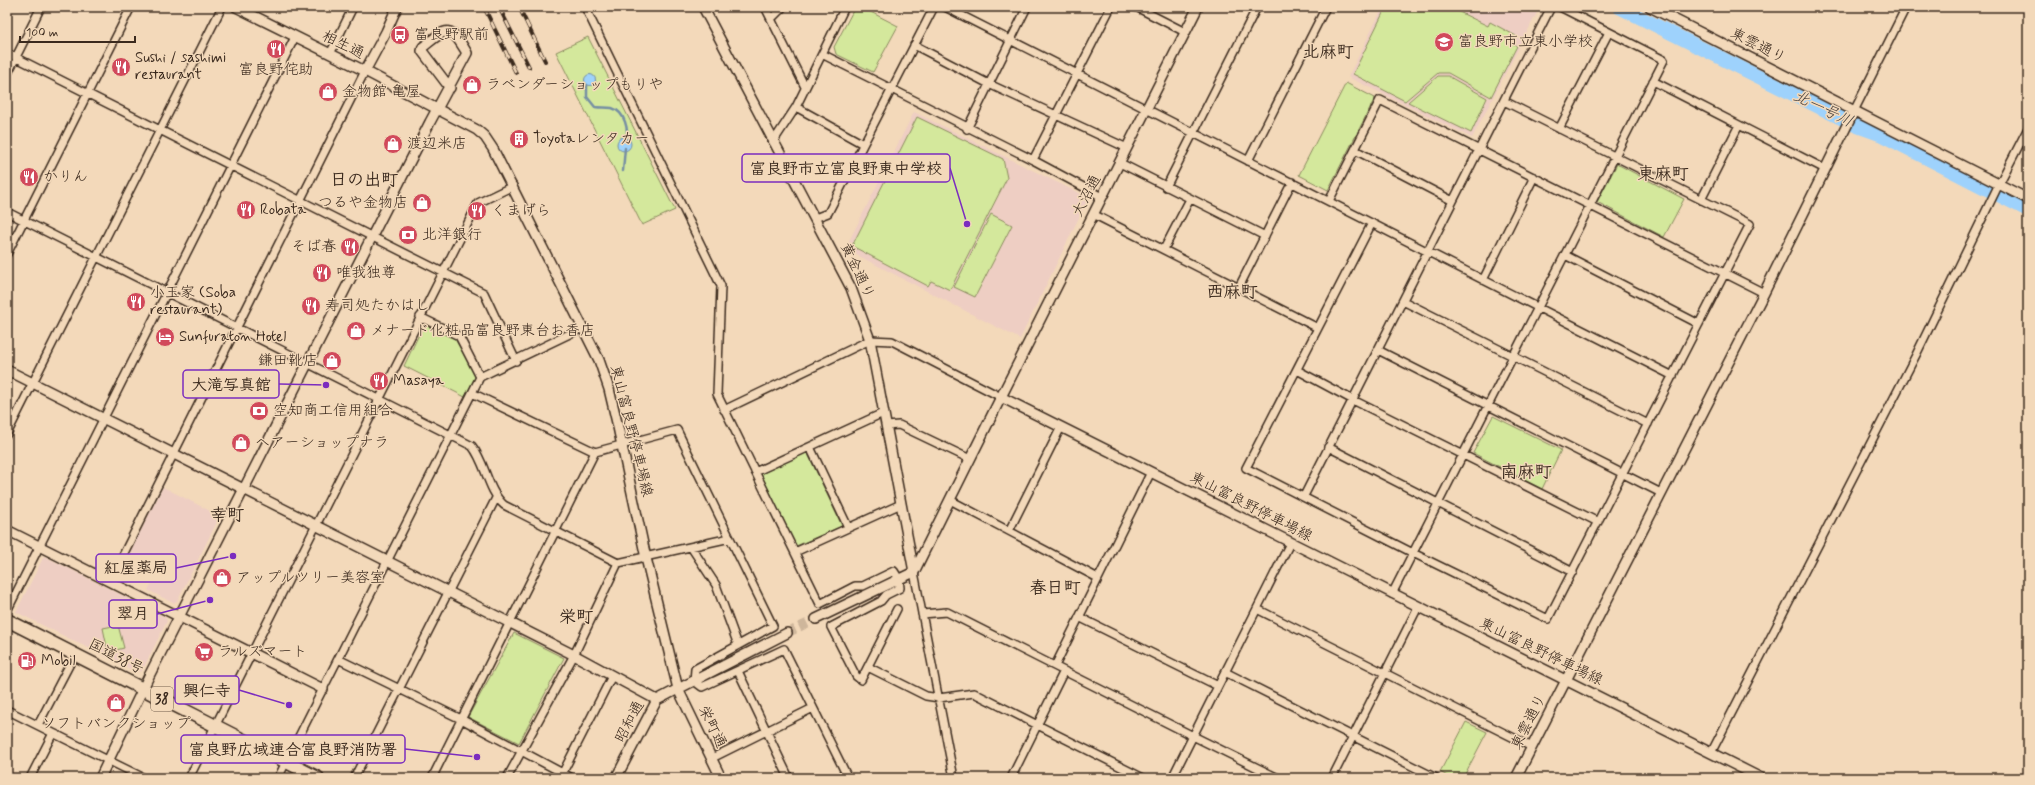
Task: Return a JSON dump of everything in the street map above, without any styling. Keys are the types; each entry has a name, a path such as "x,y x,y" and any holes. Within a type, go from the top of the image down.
{"highway":[{"name":"国道38号","path":"7,620 318,778"}],"street":[{"path":"7,75 41,7"},
{"path":"7,254 131,7"},
{"path":"7,434 222,7"},
{"name":"相生通","path":"236,7 365,71 437,109"},
{"path":"330,54 353,7"},
{"path":"110,582 365,71 386,32 397,7"},
{"path":"585,7 721,286 717,394 820,604 855,586 863,586 894,571 899,579 900,588 886,595 881,602 831,627 856,676 861,680 897,609"},
{"name":"黄金通り","path":"703,7 851,288 870,340 914,572"},
{"path":"765,7 805,87"},
{"path":"771,19 783,7"},
{"path":"773,142 796,107 845,7"},
{"path":"815,218 828,213 934,7"},
{"path":"945,7 1673,376"},
{"path":"967,129 1027,7"},
{"path":"1033,160 1111,7"},
{"path":"1136,7 1185,32"},
{"name":"大沼通","path":"1001,397 1198,7"},
{"path":"1166,188 1257,7"},
{"path":"1248,160 1326,7"},
{"path":"1304,496 1551,7"},
{"path":"1392,594 1664,60 1560,7"},
{"name":"東雲通り","path":"1650,7 1850,119 1996,190 2028,199"},
{"path":"1850,119 1906,7"},
{"path":"100,778 143,689 308,363 437,109 450,88 467,53 456,34 450,31 443,32 423,46 422,51 450,88"},
{"path":"1559,129 1609,32"},
{"path":"7,611 168,293 295,37"},
{"path":"914,45 989,84 1128,148"},
{"path":"7,53 484,293 516,360"},
{"path":"822,54 967,129 1033,160 1102,197"},
{"path":"1653,81 1825,169"},
{"path":"1329,201 1380,100 1764,293"},
{"path":"1372,223 1246,468 1304,496 1413,553 1548,619 1750,224 1504,101"},
{"path":"796,107 863,144"},
{"name":"東山富良野停車場線","path":"437,109 477,130 485,136 513,186 599,360 609,389 646,558 678,689"},
{"name":"東雲通り","path":"1516,778 1764,293 1850,119"},
{"path":"1701,200 1739,125"},
{"path":"1711,753 1916,355 1996,190 2028,128"},
{"path":"1355,150 1453,201"},
{"path":"1120,163 1166,188 1265,236"},
{"path":"1483,280 1534,177"},
{"path":"1238,288 1292,182"},
{"path":"189,778 478,203 513,186"},
{"path":"1164,249 1190,200"},
{"path":"7,212 451,434 472,446 478,453 496,498 504,505 556,533 618,563 646,558 730,538"},
{"path":"1093,214 1318,328"},
{"path":"1565,256 1699,324"},
{"path":"1403,301 1648,424"},
{"path":"420,317 459,336 480,378"},
{"path":"278,778 386,561 480,378 582,328"},
{"path":"724,410 870,340 892,341 1001,397 914,572 954,778"},
{"path":"1378,350 1662,493"},
{"path":"7,370 574,655 657,700"},
{"path":"1297,370 1353,400 1598,522"},
{"path":"472,393 595,452 677,430 773,626 695,669 694,681"},
{"name":"東山富良野停車場線","path":"1001,397 1761,778"},
{"path":"755,472 883,413"},
{"path":"886,426 899,425 970,459"},
{"path":"1009,531 1061,427"},
{"path":"810,447 848,528"},
{"path":"1328,447 1573,572"},
{"path":"432,778 556,533 595,452"},
{"path":"1055,666 1151,472"},
{"path":"354,778 496,498"},
{"path":"950,500 1098,578"},
{"path":"795,552 901,504"},
{"path":"7,530 323,689"},
{"path":"1172,778 1290,543"},
{"path":"691,547 716,585 738,645"},
{"path":"507,778 574,655 618,563"},
{"path":"816,619 914,572"},
{"path":"1332,778 1418,607"},
{"path":"1257,609 1532,747"},
{"path":"922,614 947,612 1278,778"},
{"path":"1079,616 1218,686"},
{"path":"678,689 786,633"},
{"path":"694,681 702,687 738,672 784,649 847,778"},
{"path":"38,725 75,654"},
{"path":"338,659 462,720 562,776 572,778"},
{"path":"868,667 926,696 939,698 974,693 1143,778"},
{"path":"1011,778 1064,671"},
{"path":"738,672 766,732 790,778"},
{"path":"1225,672 1436,778"},
{"path":"562,776 612,676"},
{"name":"昭和通","path":"616,778 657,700 678,689"},
{"name":"栄町通","path":"678,689 721,778"},
{"path":"712,758 813,708"},
{"path":"7,710 144,778"},
{"path":"30,778 53,733"}],"shaded area":[{"name":"富良野市立東小学校","path":"1383,7 1540,7 1472,138 1348,77"},
{"path":"914,112 1087,197 1087,201 1020,339 853,253 846,247"},
{"path":"163,487 220,516 177,601 173,603 148,590 154,579 124,564"},
{"path":"44,556 165,617 167,621 142,671 136,672 16,612"}],"green space":[{"path":"855,7 861,7 898,26 873,72 836,54 834,47"},
{"name":"富良野市立東小学校","path":"1386,7 1449,7 1488,26 1490,22 1516,36 1512,43 1517,46 1491,97 1448,73 1438,73 1405,101 1353,74"},
{"path":"588,37 675,210 642,225 556,52"},
{"path":"1438,76 1448,76 1487,98 1471,133 1408,102"},
{"path":"1346,83 1375,98 1328,190 1299,175"},
{"path":"917,117 1003,159 1007,178 950,290 931,281 928,286 852,246"},
{"path":"1617,164 1684,199 1664,237 1597,202"},
{"path":"991,214 1012,225 975,297 954,287"},
{"path":"426,325 455,339 476,376 465,397 404,366 423,326"},
{"path":"1493,416 1561,450 1542,489 1473,453"},
{"path":"807,452 842,526 796,546 761,474"},
{"path":"118,625 124,648 108,652 103,628"},
{"path":"514,633 564,658 519,743 468,717"},
{"path":"1466,722 1487,732 1463,778 1451,778 1440,772"}],"water":[{"path":"588,75 592,75 594,76 594,84 588,85 585,82 585,78"},
{"path":"624,137 629,139 631,144 629,149 624,151 619,149 617,144 619,139"}],"waterway":[{"name":"北一号川","path":"1619,7 1857,126 1882,135 2028,210"},
{"path":"587,85 587,97 595,107 612,108 623,117 627,132 626,141"},
{"path":"623,171 625,148"}],"tunnel":[{"path":"787,633 816,619"}],"railway":[{"path":"484,7 516,73"},
{"path":"499,7 529,67"},
{"path":"519,7 545,61"}],"place":[{"name":"富良野駅前","path":"400,35"},
{"name":"富良野市立東小学校","path":"1444,42"},
{"name":"富良野侘助","path":"276,49"},
{"name":"Sushi / sashimi restaurant","path":"121,67"},
{"name":"ラベンダーショップもりや","path":"472,85"},
{"name":"金物館 亀屋","path":"328,92"},
{"name":"Toyotaレンタカー","path":"519,139"},
{"name":"渡辺米店","path":"393,144"},
{"name":"かりん","path":"29,177"},
{"name":"つるや金物店","path":"422,203"},
{"name":"Robata","path":"246,210"},
{"name":"くまげら","path":"477,211"},
{"name":"富良野市立富良野東中学校","path":"967,224"},
{"name":"北洋銀行","path":"408,235"},
{"name":"そば春","path":"350,247"},
{"name":"唯我独尊","path":"322,273"},
{"name":"小玉家 (Soba restaurant)","path":"136,302"},
{"name":"寿司処たかはし","path":"311,306"},
{"name":"メナード化粧品富良野東台お香店","path":"356,331"},
{"name":"Sunfuraton Hotel","path":"165,337"},
{"name":"鎌田靴店","path":"332,361"},
{"name":"Masaya","path":"379,381"},
{"name":"大滝写真館","path":"326,385"},
{"name":"空知商工信用組合","path":"259,411"},
{"name":"ヘアーショップナラ","path":"241,443"},
{"name":"紅屋薬局","path":"233,556"},
{"name":"アップルツリー美容室","path":"222,578"},
{"name":"翠月","path":"210,600"},
{"name":"ラルズマート","path":"204,652"},
{"name":"Mobil","path":"27,661"},
{"name":"ソフトバンクショップ","path":"116,703"},
{"name":"興仁寺","path":"289,705"},
{"name":"富良野広域連合富良野消防署","path":"477,757"}],"district":[{"name":"北麻町","path":"1328,52"},
{"name":"東麻町","path":"1663,174"},
{"name":"日の出町","path":"364,180"},
{"name":"西麻町","path":"1232,292"},
{"name":"南麻町","path":"1526,472"},
{"name":"幸町","path":"227,515"},
{"name":"春日町","path":"1055,588"},
{"name":"栄町","path":"576,617"}]}
